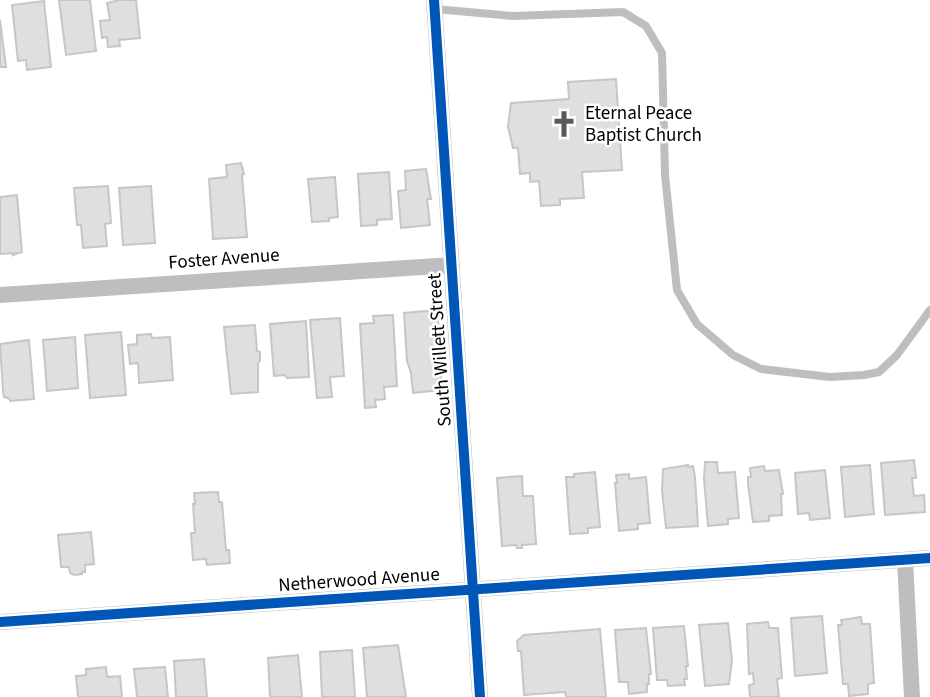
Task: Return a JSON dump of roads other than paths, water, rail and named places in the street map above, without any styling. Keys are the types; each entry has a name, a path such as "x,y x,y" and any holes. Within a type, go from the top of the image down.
{"street":[{"name":"South Willett Street","path":"435,4 480,697"},
{"name":"Foster Avenue","path":"0,295 452,265"},
{"name":"Netherwood Avenue","path":"0,622 930,558"},
{"path":"905,560 912,697"}],"lane":[{"path":"435,4 513,16 623,12 646,26 662,53 665,175 677,290 697,324 733,355 761,369 830,377 879,372 897,355 930,310"}],"place":[{"name":"Eternal Peace Baptist Church","path":"564,124"}]}
